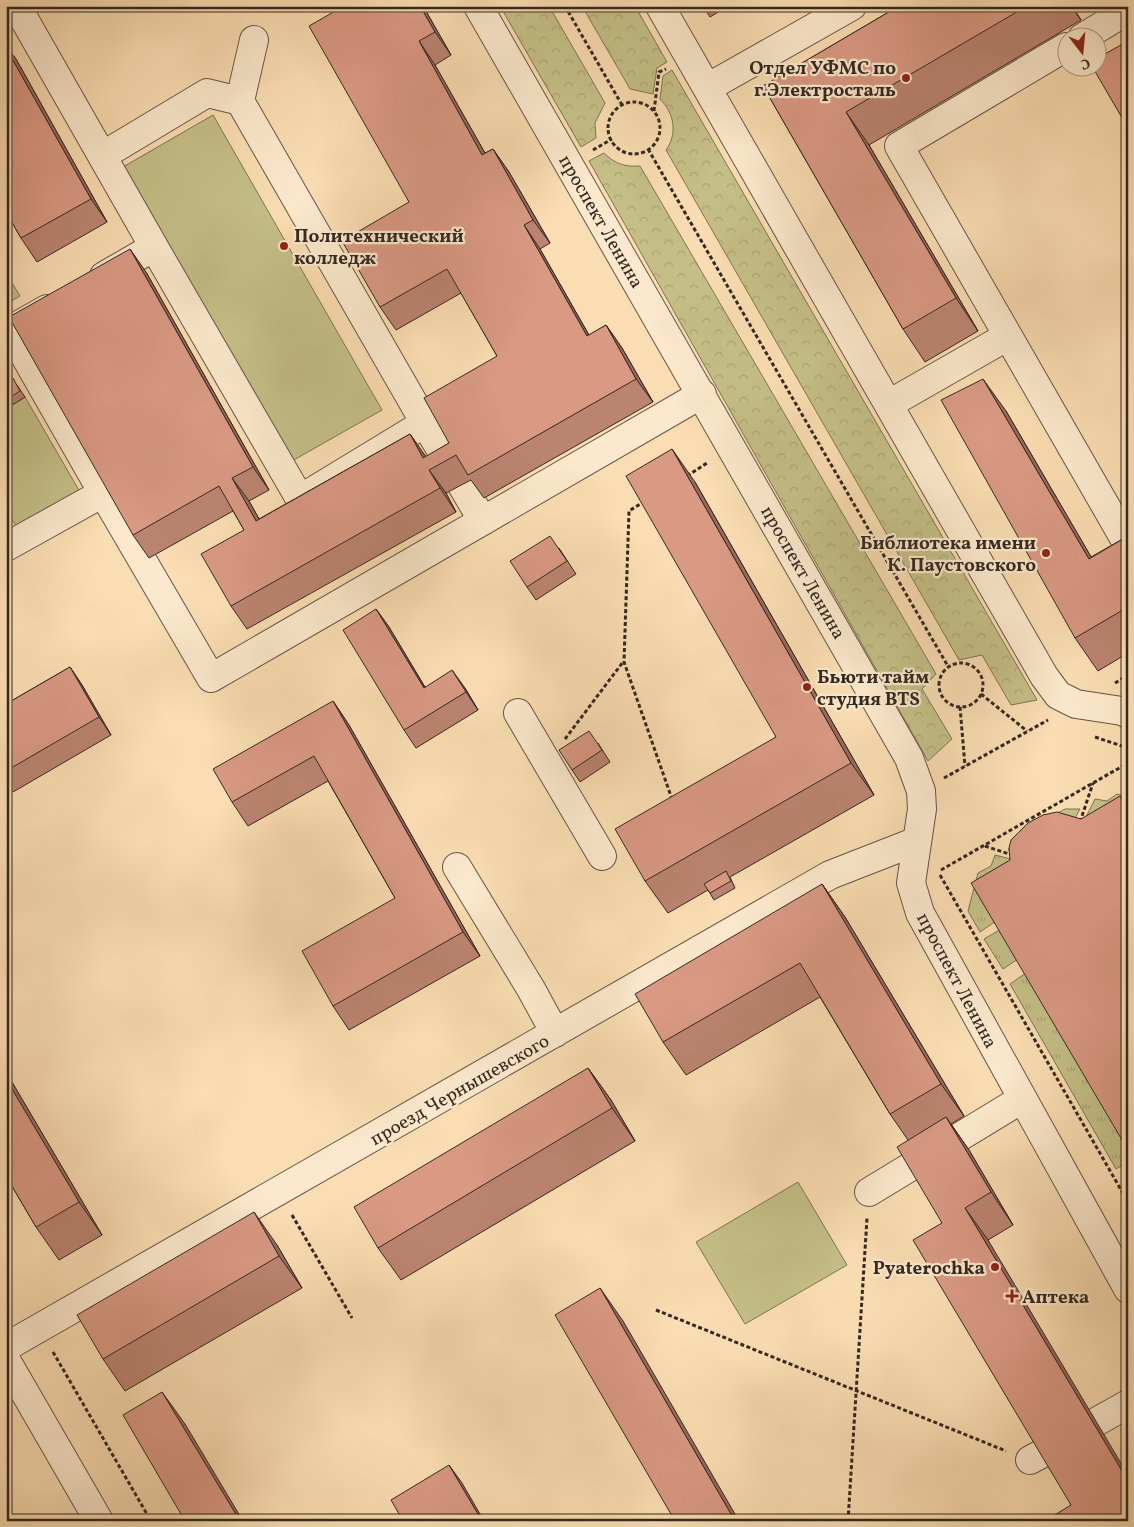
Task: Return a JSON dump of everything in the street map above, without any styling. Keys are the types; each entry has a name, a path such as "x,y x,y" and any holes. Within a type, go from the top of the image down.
{"street":[{"name":"проспект Ленина","path":"478,6 910,758 921,792 922,809 910,882 920,914 1128,1289"},
{"path":"660,6 1044,676 1058,695 1076,704 1126,711"},
{"path":"707,88 852,6"},
{"path":"1098,28 1128,10"},
{"path":"24,19 300,499 424,423"},
{"path":"254,40 240,101 424,423 483,521"},
{"path":"1056,52 899,146 1124,538 1128,536"},
{"path":"102,156 207,93 240,101"},
{"path":"154,247 8,331 211,678 702,394"},
{"path":"889,404 1008,336"},
{"path":"8,543 103,493"},
{"path":"518,713 602,856"},
{"name":"проезд Чернышевского","path":"6,1347 830,875 917,841"},
{"path":"457,867 531,989 555,1033"},
{"path":"869,1192 1022,1099"},
{"path":"6,1360 99,1521"},
{"path":"1096,1422 1128,1404"}],"path":[{"path":"566,6 622,105"},
{"path":"654,111 643,103 635,102 622,105 614,112 609,123 610,136 614,144 620,149 631,153 648,149 656,142 660,129 654,111 660,72"},
{"path":"648,149 949,668"},
{"path":"684,477 708,463"},
{"path":"652,496 629,510 624,662 673,803"},
{"path":"547,763 624,662"},
{"path":"960,664 971,666 982,680 981,694 976,702 960,707 949,703 940,691 941,676 949,668 960,664"},
{"path":"981,694 1027,731"},
{"path":"960,707 965,766"},
{"path":"939,780 1048,720"},
{"path":"1128,764 938,872 1128,1202"},
{"path":"1079,825 1093,783"},
{"path":"984,846 1014,856"},
{"path":"848,1521 869,1192"},
{"path":"291,1213 352,1318"},
{"path":"656,1310 857,1391 1037,1456"},
{"path":"53,1352 151,1521"}],"green space":[{"path":"500,6 549,6 605,103 595,123 596,138 581,147"},
{"path":"582,6 635,6 667,62 657,68 653,94 630,89"},
{"path":"672,70 1037,700 1011,705 982,655 959,660 666,150 672,137 673,123 669,110 660,99 663,76"},
{"path":"213,115 382,410 292,461 123,167"},
{"path":"604,153 620,164 640,166 936,674 922,689 952,739 928,761 589,161"},
{"path":"6,273 20,296 6,304"},
{"path":"25,397 80,492 18,529 6,510 6,409"},
{"path":"1117,794 1128,797 1128,817 1084,821 1095,799 1107,801"},
{"path":"1065,809 1080,809 1074,820 1018,852 1008,850 1018,834"},
{"path":"995,855 1015,860 996,921 980,932 968,911 978,873 991,866"},
{"path":"1001,929 1018,959 1003,969 984,939"},
{"path":"1026,973 1128,1147 1128,1162 1116,1169 1010,984"},
{"path":"798,1182 847,1265 745,1324 696,1242"}],"building":[{"path":"344,6 420,6 435,32 419,41 482,155 493,149 533,220 524,225 587,336 606,325 636,379 468,475 456,455 429,470 440,488 231,606 201,554 244,530 219,486 133,535 9,317 130,249 253,467 232,478 256,521 410,434 423,458 449,443 424,398 497,356 447,269 380,307 342,241 409,202 309,26"},
{"path":"899,6 1027,6 846,112 956,298 903,329 763,86"},
{"path":"1128,41 1128,128 1099,78 1106,78 1106,53"},
{"path":"6,48 91,199 21,238 6,212"},
{"path":"13,378 20,391 6,400 6,382"},
{"path":"983,379 1089,559 1128,536 1128,607 1075,638 941,400"},
{"path":"672,449 851,763 645,881 615,829 776,737 626,476"},
{"path":"550,536 567,561 527,587 510,561"},
{"path":"376,609 424,688 452,670 466,692 404,730 343,630"},
{"path":"70,667 99,717 6,771 6,704"},
{"path":"333,701 463,932 333,1006 302,951 395,898 314,756 232,802 213,769"},
{"path":"589,731 602,750 572,770 559,750"},
{"path":"1120,796 1128,810 1128,1136 1122,1140 971,883 1010,860 1009,848 1011,840 1028,823 1043,815 1057,812 1081,819"},
{"path":"726,871 731,881 710,893 704,884"},
{"path":"822,884 941,1084 890,1114 800,963 663,1042 635,994"},
{"path":"588,1068 612,1108 378,1248 354,1207"},
{"path":"6,1079 79,1202 36,1227 6,1176"},
{"path":"946,1117 991,1192 965,1208 1128,1481 1128,1521 1045,1521 1071,1505 913,1240 942,1223 897,1147"},
{"path":"254,1212 279,1256 103,1359 77,1315"},
{"path":"600,1288 735,1521 675,1521 555,1315"},
{"path":"162,1392 240,1521 185,1521 123,1415"},
{"path":"449,1465 482,1521 403,1521 391,1500"}],"place":[{"name":"Отдел УФМС по г.Электросталь","path":"906,78"},
{"name":"Политехнический колледж","path":"284,246"},
{"name":"Библиотека имени К. Паустовского","path":"1046,553"},
{"name":"Бьюти тайм студия BTS","path":"807,687"},
{"name":"Pyaterochka","path":"995,1267"},
{"name":"Аптека","path":"1012,1296"}]}
